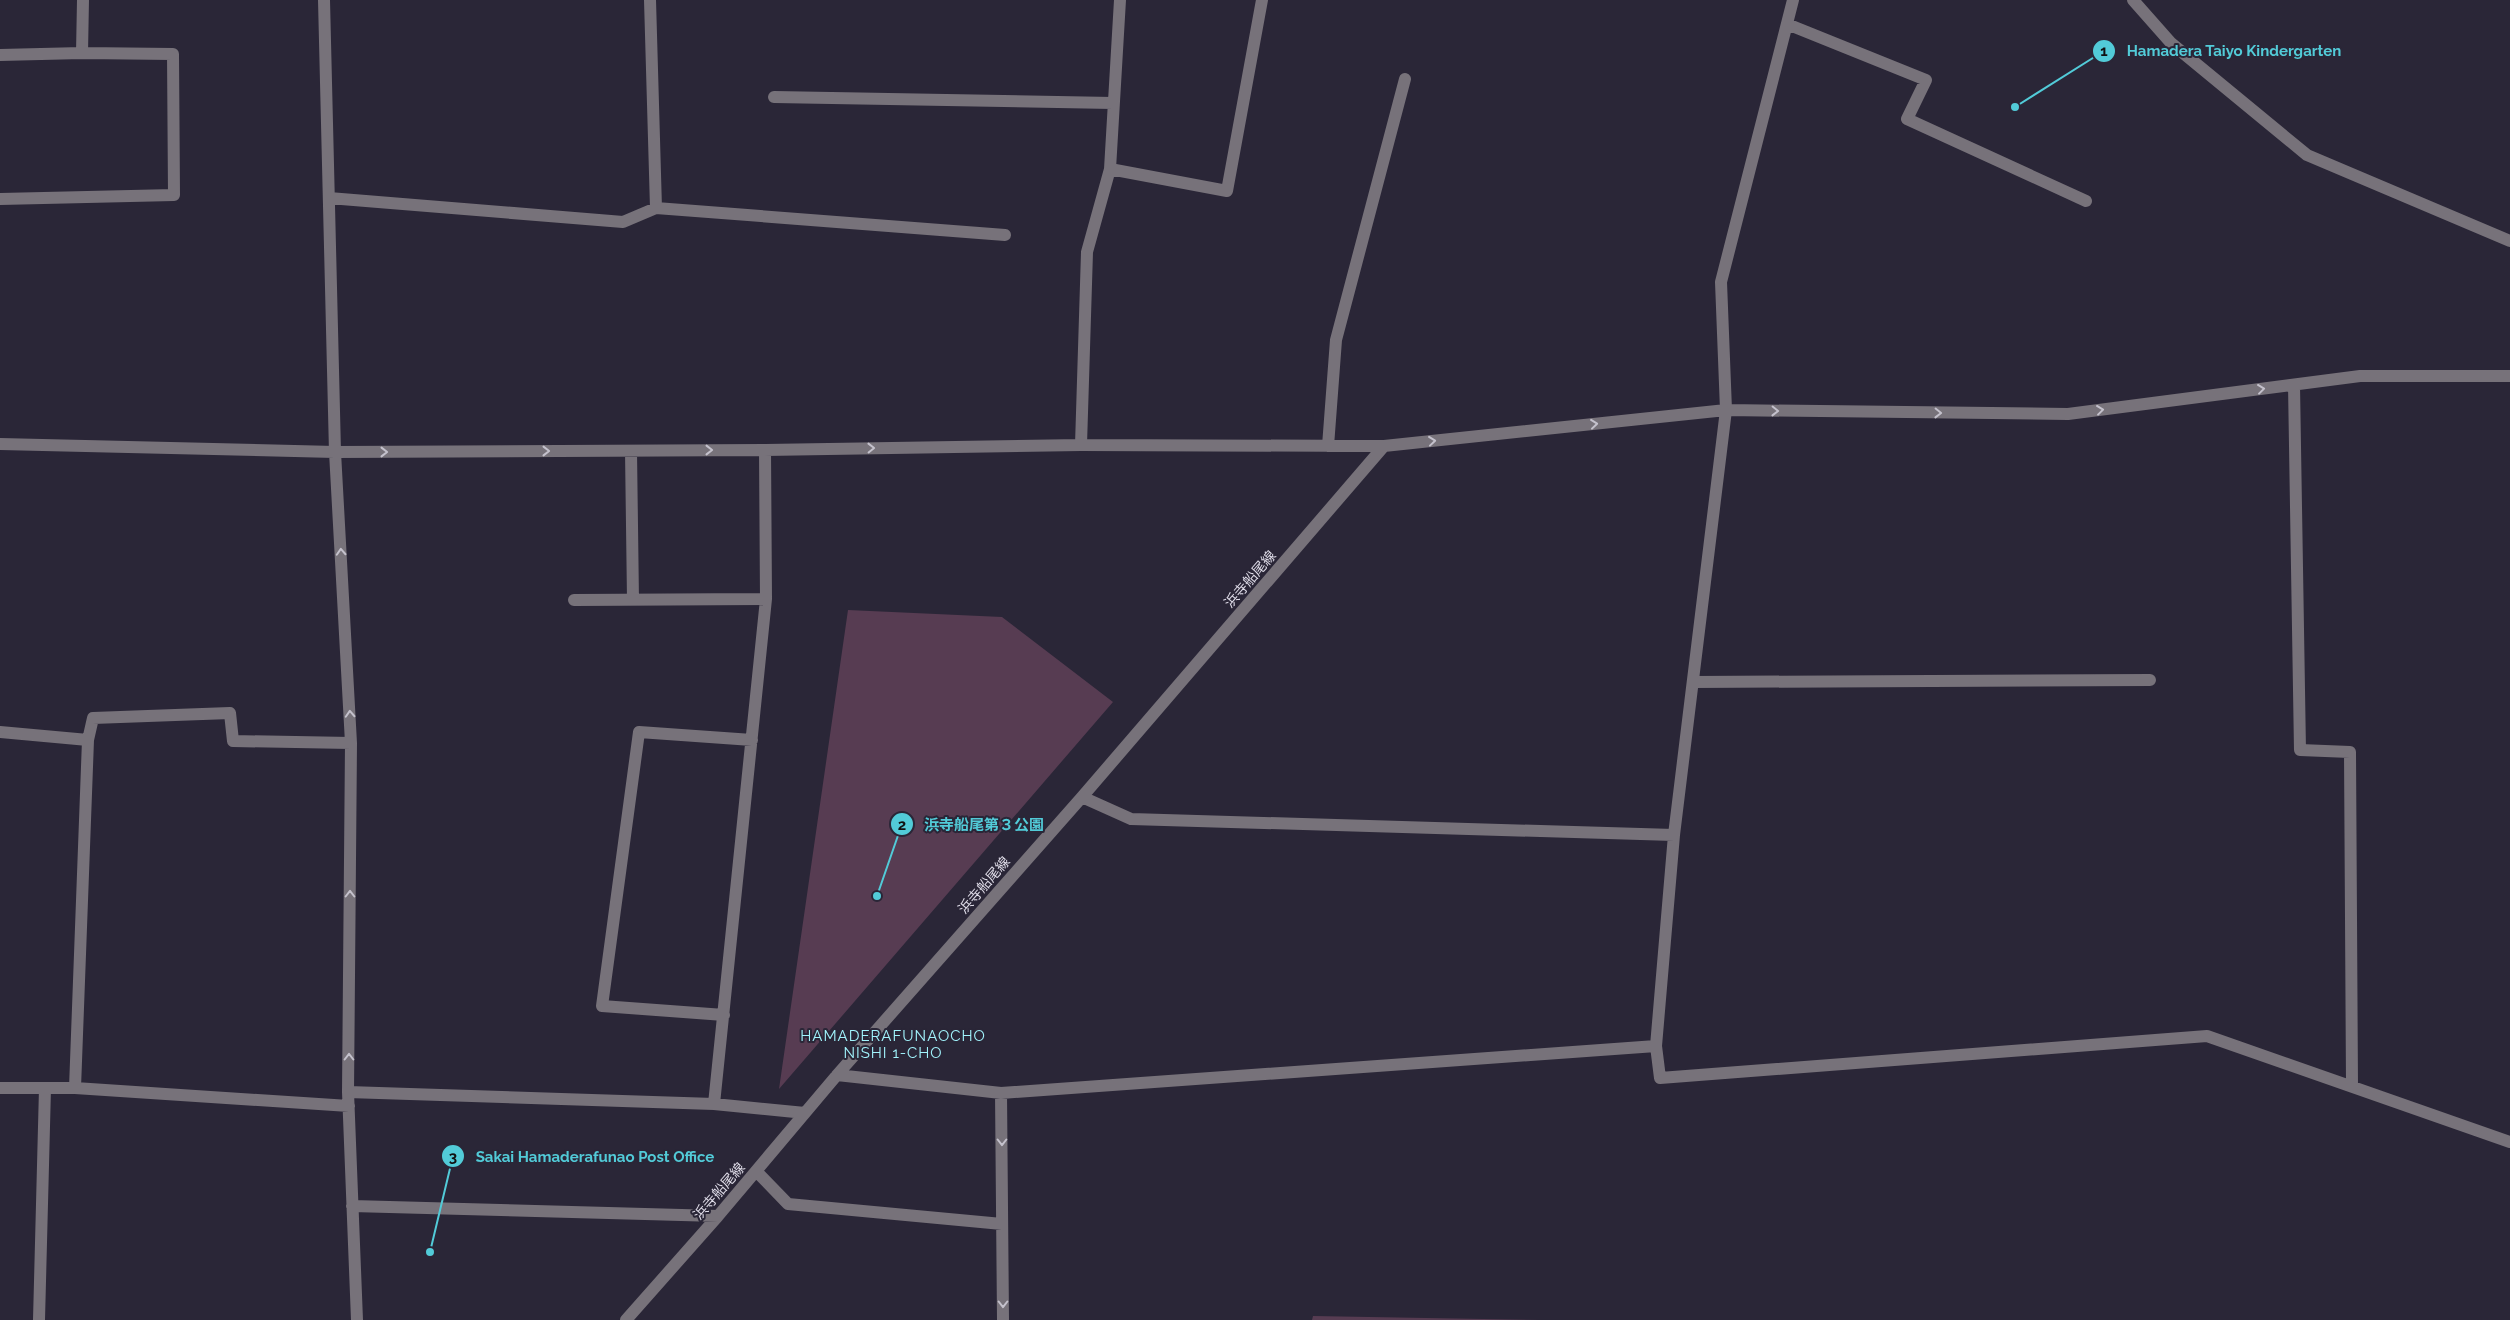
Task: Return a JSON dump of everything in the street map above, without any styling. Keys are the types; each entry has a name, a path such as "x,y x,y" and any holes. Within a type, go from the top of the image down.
{"street":[{"path":"82,53 83,0"},
{"path":"324,0 335,452 351,744 348,1092 357,1320"},
{"path":"650,0 656,208"},
{"path":"1081,445 1087,252 1110,169 1120,0"},
{"path":"1110,169 1227,191 1262,0"},
{"path":"1792,0 1721,282 1726,410 1674,835 1656,1046 1660,1078 2207,1036 2510,1142"},
{"path":"2133,0 2171,43 2307,155 2510,241"},
{"path":"1787,24 1926,80 1908,119 2086,201"},
{"path":"0,55 82,53 173,54 174,195 0,199"},
{"path":"1328,446 1336,340 1405,79"},
{"path":"774,97 1114,103"},
{"path":"328,198 623,222 656,208 1005,235"},
{"path":"0,444 335,452 765,450 1081,445 1384,446 1726,410 2068,414 2360,376 2510,376"},
{"path":"2294,385 2300,750 2350,752 2352,1086"},
{"name":"浜寺船尾線","path":"626,1320 718,1216 837,1075 1082,797 1384,446"},
{"path":"714,1104 766,599 765,450"},
{"path":"631,451 633,600"},
{"path":"574,600 766,599"},
{"path":"1693,682 2150,680"},
{"path":"75,1088 88,740 93,718 230,712 233,740 351,744"},
{"path":"0,732 88,740"},
{"path":"724,1015 602,1006 639,732 752,740"},
{"path":"1082,797 1131,819 1674,835"},
{"path":"837,1075 1001,1093 1656,1046"},
{"path":"0,1088 75,1088 350,1106"},
{"path":"39,1320 45,1088"},
{"path":"348,1092 714,1104 805,1113"},
{"path":"1001,1093 1003,1320"},
{"path":"756,1171 788,1204 1002,1224"},
{"path":"352,1206 718,1216"}],"shaded area":[{"path":"848,610 1002,617 1113,702 779,1089"},
{"path":"1313,1316 1540,1320 1312,1320"}],"place":[{"name":"Hamadera Taiyo Kindergarten","path":"2015,107"},
{"name":"浜寺船尾第３公園","path":"877,896"},
{"name":"Sakai Hamaderafunao Post Office","path":"430,1252"}],"district":[{"name":"HAMADERAFUNAOCHO NISHI 1-CHO","path":"893,1044"}]}
